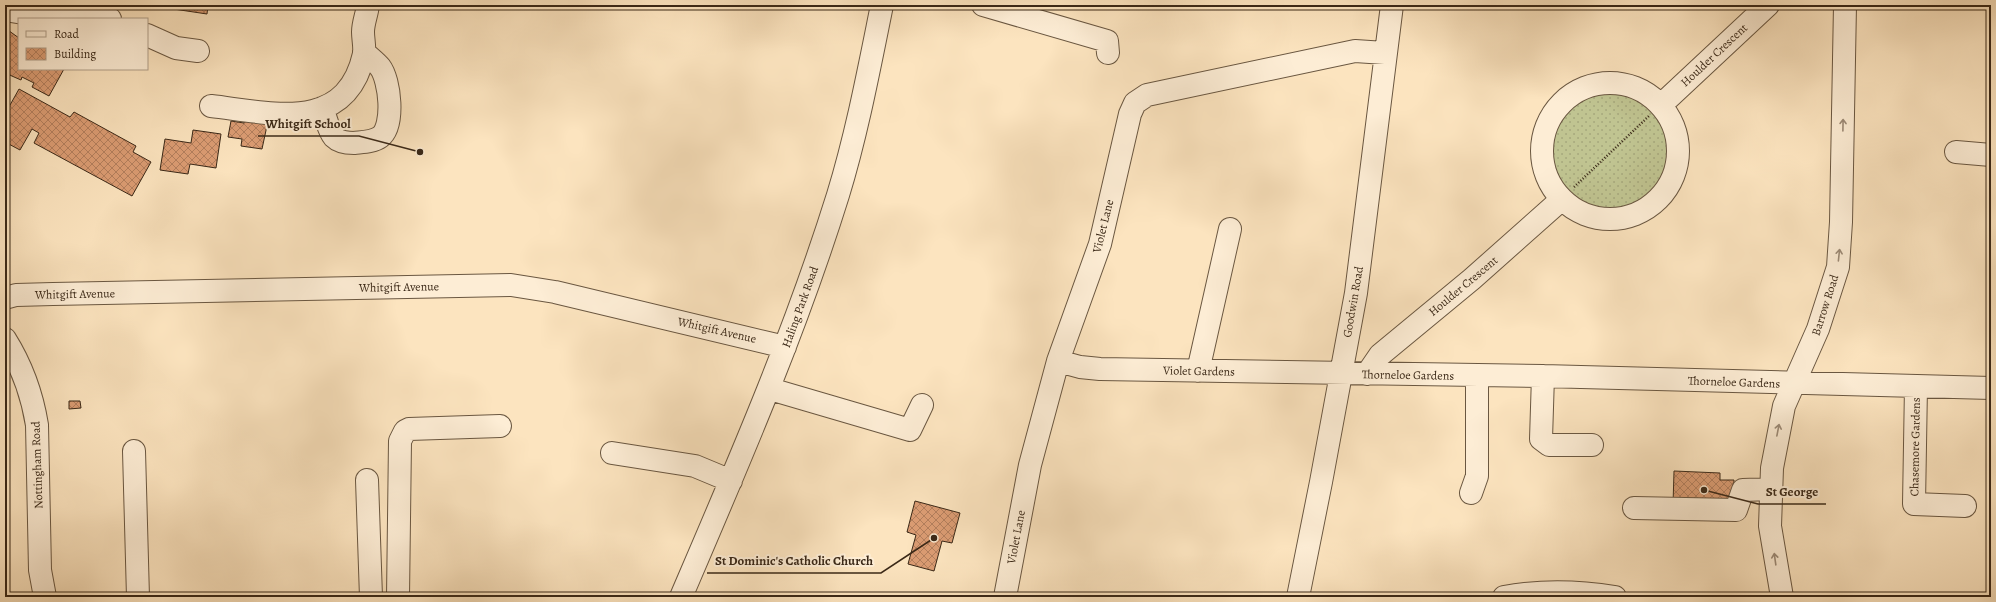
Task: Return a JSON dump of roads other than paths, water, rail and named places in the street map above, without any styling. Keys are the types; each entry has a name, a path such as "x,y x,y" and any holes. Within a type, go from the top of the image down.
{"street":[{"path":"211,106 287,114 312,112 331,105 346,94 355,79 364,52 363,30 368,5"},
{"name":"Haling Park Road","path":"681,597 770,389 813,270 847,163 859,119 882,5"},
{"path":"983,5 1107,41 1108,53"},
{"name":"Goodwin Road","path":"1298,597 1322,482 1340,374 1356,293 1392,5"},
{"name":"Houlder Crescent","path":"1661,105 1768,5"},
{"name":"Barrow Road","path":"1782,597 1771,536 1771,489 1778,432 1784,406 1818,329 1830,294 1838,262 1842,222 1845,5"},
{"path":"5,10 53,18"},
{"path":"65,18 88,14 106,18"},
{"path":"148,35 176,48 198,51"},
{"name":"Violet Lane","path":"1005,597 1030,465 1058,360 1100,244 1126,127 1135,103 1147,95 1355,51 1385,53"},
{"path":"322,108 333,136 338,140 347,143 365,142 380,137 386,131 389,93 386,78 380,67 364,52"},
{"path":"1602,83 1624,84 1644,92 1661,105 1674,125 1679,148 1676,171 1665,192 1648,208 1627,217 1604,219 1581,213 1562,199 1549,182 1542,161 1543,139 1550,118 1563,101 1581,89 1602,83"},
{"path":"1956,152 1991,154"},
{"name":"Houlder Crescent","path":"1367,374 1380,355 1472,279 1562,199"},
{"path":"1198,371 1230,229"},
{"name":"Whitgift Avenue","path":"5,298 16,295 52,294 511,285 555,292 785,347"},
{"name":"Nottingham Road","path":"5,339 28,384 37,425 40,570 45,597"},
{"name":"Violet Gardens","path":"1058,360 1080,367 1100,369 1340,374"},
{"name":"Thorneloe Gardens","path":"1340,374 1543,376 1793,384 1991,388"},
{"path":"1471,493 1477,476 1477,376"},
{"path":"1543,376 1541,439 1549,445 1592,445"},
{"name":"Chasemore Gardens","path":"1916,386 1914,504 1965,506"},
{"path":"770,389 910,430 922,405"},
{"path":"398,597 400,441 404,431 409,429 500,426"},
{"path":"134,451 138,597"},
{"path":"612,453 695,466 731,481"},
{"path":"367,480 371,597"},
{"path":"1634,508 1736,510 1743,490 1771,489"},
{"path":"1504,597 1556,592 1589,593 1615,597"}],"place":[{"name":"Whitgift School","path":"420,152"},
{"name":"St George","path":"1704,490"},
{"name":"St Dominic's Catholic Church","path":"934,538"}]}
